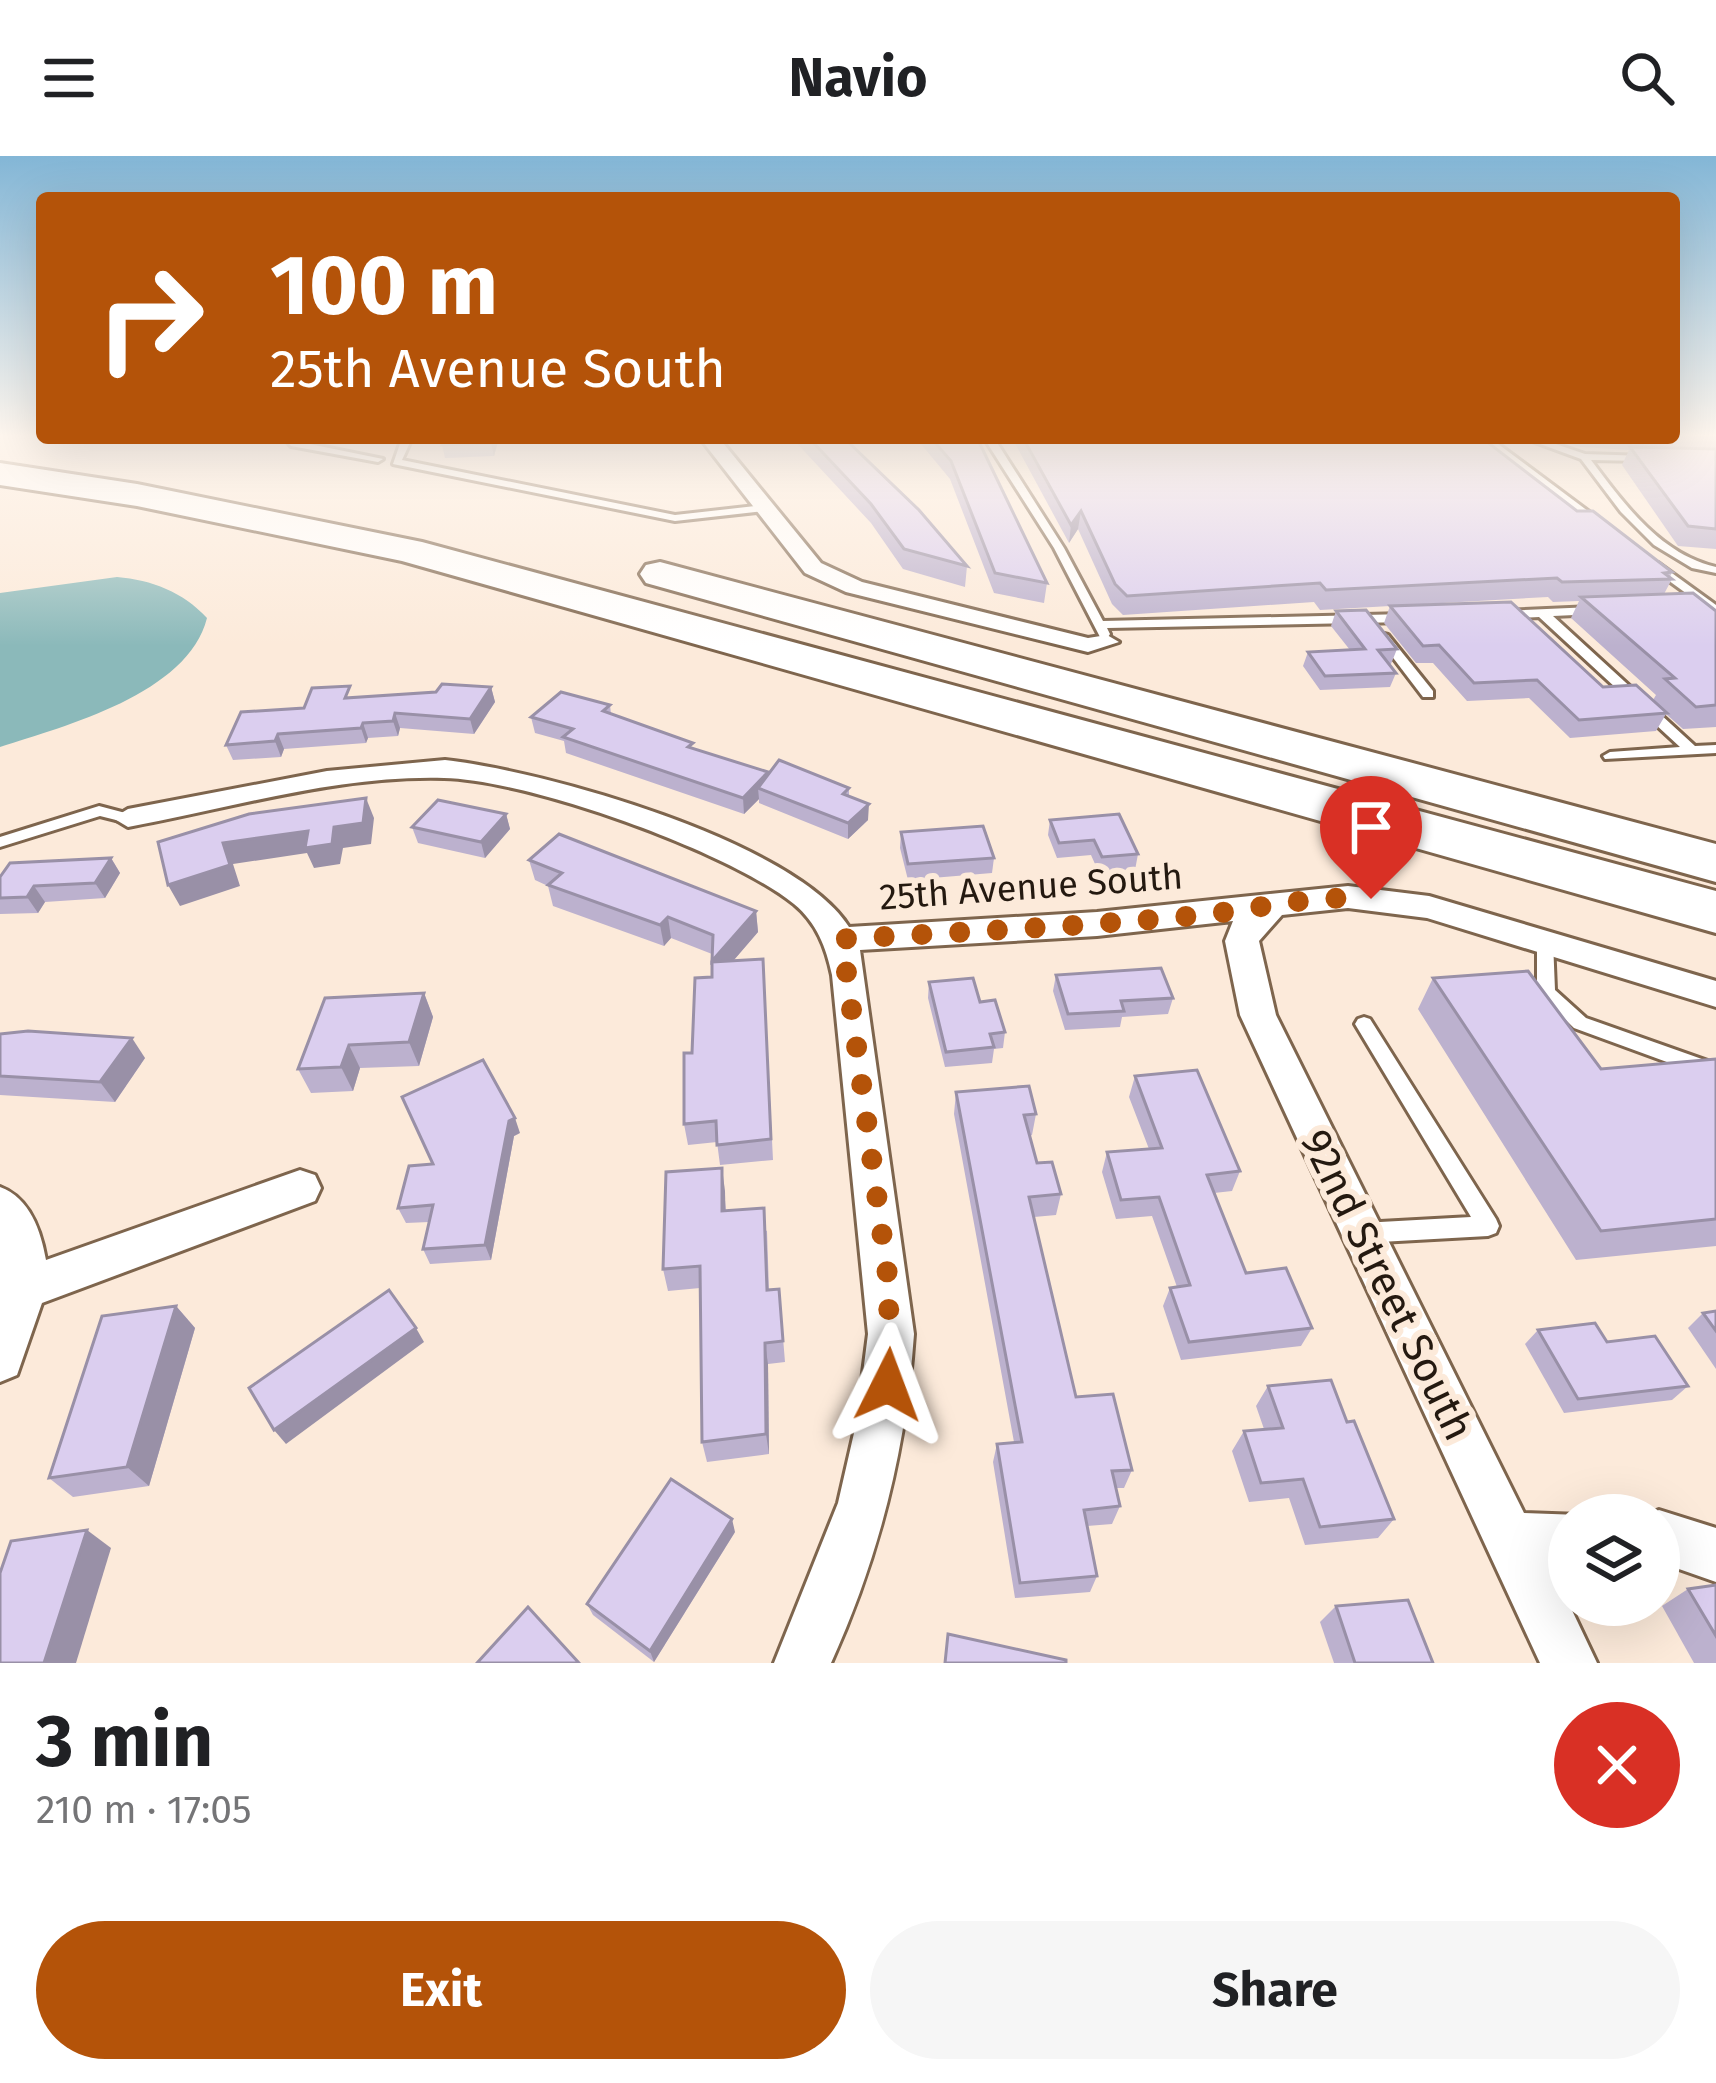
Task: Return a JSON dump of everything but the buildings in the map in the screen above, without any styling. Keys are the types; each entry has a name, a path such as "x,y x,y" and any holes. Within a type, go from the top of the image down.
{"highway":[{"path":"313,505 408,550 718,632 1716,912"},
{"path":"359,505 796,608 1716,862"}],"street":[{"path":"764,505 813,568 836,580 1088,645 1104,634"},
{"name":"25th Avenue South","path":"128,818 400,771 483,771 528,782 759,867 809,899 842,939 1269,909 1327,897 1401,902 1716,994"},
{"name":"92nd Street South","path":"1269,909 1246,929 1241,941 1246,980 1361,1234 1569,1663"},
{"path":"802,1663 848,1557 867,1497 880,1440 891,1334 884,1241 842,939"},
{"path":"24,1289 300,1188"},
{"path":"0,1206 13,1220 25,1251 24,1289 0,1359"},
{"path":"1510,1540 1548,1538"},
{"path":"1680,1543 1716,1555"}],"lane":[{"path":"612,505 675,518 766,508"},
{"path":"1029,505 1104,634 1433,617"},
{"path":"1574,505 1613,534"},
{"path":"1619,505 1630,520 1701,569 1716,570"},
{"path":"1651,562 1712,608"},
{"path":"1684,606 1712,608"},
{"path":"1477,616 1613,610"},
{"path":"1543,614 1691,751"},
{"path":"1368,619 1427,694"},
{"path":"1610,756 1716,749"},
{"path":"0,842 99,811 128,818"},
{"path":"1545,941 1546,992 1562,1011 1580,1023 1716,1072"},
{"path":"1361,1234 1487,1226 1364,1024"}],"water":[{"path":"117,577 166,589 198,609 207,618 195,645 176,667 121,703 0,747 0,593"}],"route":[{"path":"888,1385 889,1286 842,939 1097,924 1269,909 1327,897 1371,899"}]}
